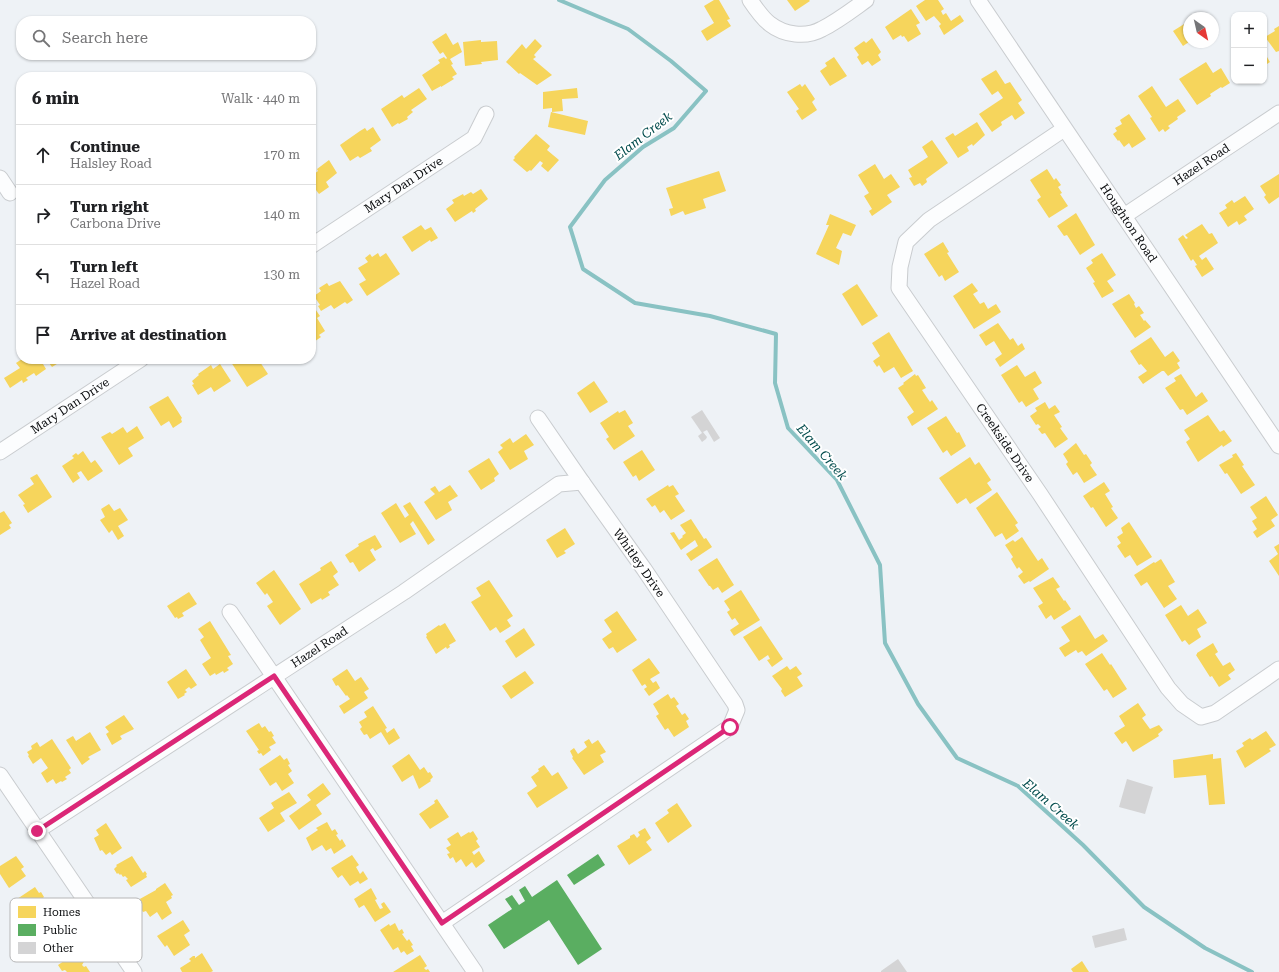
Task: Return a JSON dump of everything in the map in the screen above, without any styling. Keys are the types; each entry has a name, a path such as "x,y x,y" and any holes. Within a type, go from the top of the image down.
{"street":[{"path":"750,0 757,11 770,24 787,32 805,35 821,30 866,0"},
{"name":"Houghton Road","path":"978,0 1279,446"},
{"name":"Hazel Road","path":"1124,216 1279,113"},
{"name":"Mary Dan Drive","path":"316,243 474,138 486,114"},
{"name":"Creekside Drive","path":"1064,129 929,220 906,242 900,267 899,288 1040,494 1168,688 1182,704 1201,717 1215,713 1279,670"},
{"path":"0,178 10,194"},
{"name":"Mary Dan Drive","path":"0,452 133,364"},
{"name":"Whitley Drive","path":"442,923 730,727 737,710 735,704 648,575 538,418"},
{"name":"Hazel Road","path":"37,831 404,592 559,484 582,482"},
{"path":"230,612 475,972"},
{"path":"0,775 83,898"},
{"path":"127,962 134,972"}],"building: Homes":[{"path":"714,0 719,0 730,19 727,20 731,26 707,41 701,31 714,23 704,6"},
{"path":"787,0 809,0 810,1 795,11"},
{"path":"925,0 938,0 944,9 941,11 943,15 946,13 951,21 960,15 964,21 944,35 939,26 941,24 934,16 926,21 916,6"},
{"path":"911,9 920,23 916,25 921,34 908,42 904,36 902,37 901,35 893,40 885,27"},
{"path":"1183,25 1183,46 1173,31"},
{"path":"1279,26 1279,51 1276,52 1267,40 1267,36 1275,31 1274,29"},
{"path":"446,33 453,45 458,42 462,52 450,59 453,64 451,65 457,74 452,77 454,79 432,91 422,75 440,63 438,60 444,57 446,59 447,58 443,52 440,54 432,42"},
{"path":"872,38 881,52 878,55 881,60 872,66 868,61 862,65 857,57 859,55 854,48 864,41 866,43"},
{"path":"535,39 542,46 534,55 536,57 533,59 552,75 537,85 520,73 519,74 506,62 522,44 526,49"},
{"path":"481,40 481,42 497,41 498,60 465,66 463,42"},
{"path":"834,57 847,76 830,86 820,71 827,66 825,63"},
{"path":"1267,57 1270,62 1267,64"},
{"path":"1206,62 1213,73 1221,68 1230,83 1210,94 1211,96 1197,105 1179,79"},
{"path":"996,70 1005,84 1010,82 1022,100 1018,103 1025,113 1015,120 1012,115 1001,122 1002,125 992,132 979,114 1003,98 998,91 992,95 981,79"},
{"path":"800,84 802,87 805,84 815,99 812,102 817,110 802,120 796,111 799,109 787,92"},
{"path":"1152,86 1166,107 1178,99 1186,111 1168,126 1170,128 1165,132 1163,129 1159,132 1150,118 1152,117 1138,96"},
{"path":"419,88 427,99 411,110 413,112 407,117 408,119 392,127 381,109 402,95 404,98"},
{"path":"577,88 578,98 562,99 563,111 552,112 552,108 543,109 543,92"},
{"path":"551,112 588,121 585,135 548,127"},
{"path":"1129,114 1146,139 1132,148 1129,143 1124,147 1113,134 1117,131 1115,128 1122,124 1120,120"},
{"path":"977,122 985,135 973,146 972,144 967,147 969,151 958,158 945,138 953,133 955,136"},
{"path":"373,127 381,140 370,148 372,151 360,158 358,156 350,161 340,145 365,128 367,131"},
{"path":"536,134 550,146 547,150 559,160 548,172 541,166 543,163 540,161 531,171 530,170 527,172 513,160 515,158 514,157"},
{"path":"932,140 948,163 926,179 927,182 922,186 920,183 914,186 909,178 912,177 908,170 928,157 922,147"},
{"path":"329,160 337,173 326,182 329,187 319,194 316,190 317,169"},
{"path":"875,164 884,179 891,174 900,187 887,195 892,202 872,216 869,211 872,209 864,196 869,193 858,175"},
{"path":"1047,169 1054,180 1056,178 1061,185 1058,187 1062,193 1060,194 1068,206 1049,218 1037,200 1041,197 1030,180"},
{"path":"719,171 726,191 703,199 706,208 685,215 683,211 671,216 669,209 673,208 666,188"},
{"path":"1279,174 1279,197 1269,204 1264,197 1266,195 1260,186"},
{"path":"481,189 488,199 475,209 476,211 473,213 472,211 455,222 446,209 454,203 452,200 463,194 464,196 471,192 473,194"},
{"path":"1245,196 1254,209 1244,216 1247,220 1239,225 1237,221 1228,227 1219,213 1227,208 1225,205 1232,200 1234,203"},
{"path":"1076,213 1095,245 1080,255 1067,235 1064,236 1057,226"},
{"path":"830,214 856,225 851,236 843,233 836,248 842,251 839,265 816,254 829,225 826,225"},
{"path":"1202,224 1209,234 1212,233 1218,243 1199,256 1202,260 1206,257 1214,269 1202,277 1195,266 1197,265 1193,259 1191,261 1178,239 1183,235 1186,239 1188,238 1185,235"},
{"path":"421,225 425,230 431,227 438,238 431,242 430,240 412,252 402,237"},
{"path":"943,242 949,252 947,253 959,272 945,281 942,275 939,277 924,254"},
{"path":"378,253 380,257 386,253 400,274 367,296 359,284 366,280 358,268 368,262 365,258 370,254 372,257"},
{"path":"1102,253 1116,275 1107,281 1114,291 1102,298 1093,283 1095,282 1086,268 1093,263 1091,260"},
{"path":"340,281 353,300 347,304 345,302 334,309 331,305 321,311 318,306 320,305 316,299 316,295 321,291 319,288 327,283 329,286"},
{"path":"972,283 978,291 973,294 980,304 984,302 988,309 996,304 1001,312 974,329 953,296"},
{"path":"857,284 878,316 862,326 842,294"},
{"path":"1129,294 1135,303 1136,308 1139,306 1144,313 1140,315 1144,321 1145,320 1151,327 1135,338 1112,304"},
{"path":"316,310 320,316 317,318 325,331 319,335 321,337 316,340"},
{"path":"998,323 1010,340 1013,338 1018,346 1022,343 1025,349 1000,367 995,359 1002,354 994,341 986,346 979,335"},
{"path":"889,332 913,371 901,378 894,367 884,373 879,365 877,367 873,361 880,356 872,343"},
{"path":"1151,337 1165,357 1173,351 1180,361 1177,363 1180,368 1168,376 1164,371 1162,371 1143,384 1138,377 1147,371 1141,364 1139,365 1130,351"},
{"path":"17,364 43,364 46,369 36,376 34,373 26,378 28,380 23,383 22,380 10,388 4,378 20,368"},
{"path":"50,364 57,364 52,367"},
{"path":"220,364 231,381 214,392 211,387 198,395 192,385 194,384 192,381 199,375 198,374 211,365 213,369"},
{"path":"232,364 261,364 268,374 247,387"},
{"path":"1017,365 1025,377 1035,371 1042,383 1033,389 1039,399 1026,407 1022,401 1019,403 1001,375"},
{"path":"915,374 916,376 918,375 926,388 922,390 930,402 932,400 938,409 912,426 907,417 914,412 898,388"},
{"path":"1181,374 1196,397 1202,392 1208,401 1187,415 1183,409 1180,410 1165,388 1176,381 1174,378"},
{"path":"594,381 608,402 590,413 577,393"},
{"path":"168,396 182,418 182,422 173,428 169,421 161,426 149,407"},
{"path":"1045,402 1049,409 1055,405 1060,412 1054,415 1062,427 1060,428 1068,439 1055,448 1045,433 1042,434 1038,429 1041,427 1038,424 1036,425 1030,416 1037,411 1035,408"},
{"path":"625,410 633,423 628,426 635,436 614,450 606,439 609,437 600,423 618,411 619,413"},
{"path":"1208,415 1220,432 1224,430 1232,441 1223,447 1222,445 1198,462 1186,442 1190,439 1184,430"},
{"path":"946,416 957,433 959,432 966,446 951,456 947,450 943,453 927,428"},
{"path":"137,426 144,438 128,448 133,456 119,465 101,437 110,432 112,434 123,427 127,433"},
{"path":"526,434 534,445 524,451 528,459 510,470 498,452 503,448 500,445 510,438 513,443"},
{"path":"1076,443 1084,455 1086,454 1092,463 1090,465 1097,475 1084,483 1077,472 1073,475 1066,464 1068,462 1063,454"},
{"path":"642,450 655,470 639,481 636,475 633,477 623,462"},
{"path":"83,451 91,463 95,460 103,471 88,481 81,471 77,473 80,478 73,483 62,466 74,458 72,456 76,453 78,455"},
{"path":"1236,453 1244,465 1242,466 1255,485 1241,494 1227,473 1225,474 1219,465 1233,457 1232,455"},
{"path":"970,457 975,465 979,462 991,480 987,483 992,490 970,504 966,498 957,504 939,478"},
{"path":"489,458 499,474 494,478 495,481 481,490 468,471"},
{"path":"37,474 52,497 28,513 23,505 25,504 18,495 34,484 30,478"},
{"path":"1104,482 1110,491 1105,494 1113,507 1111,508 1118,518 1106,527 1093,507 1091,508 1083,496"},
{"path":"450,485 458,496 448,502 452,510 436,520 424,502 435,494 430,489 435,486 439,492"},
{"path":"668,485 669,487 673,485 679,494 675,496 685,511 671,520 664,510 660,513 655,505 652,507 646,499"},
{"path":"997,492 1018,523 1015,525 1019,531 1006,540 1002,533 995,537 976,508"},
{"path":"1266,496 1278,515 1271,520 1275,526 1257,538 1253,532 1257,529 1252,521 1257,518 1250,507"},
{"path":"410,502 435,540 428,545 413,521 410,524 416,534 400,543 381,513 396,503 405,518 409,515 403,506"},
{"path":"109,504 114,511 120,508 128,520 118,526 124,536 118,540 112,530 109,533 100,520 105,517 101,509"},
{"path":"4,511 12,523 9,525 11,528 0,535 0,513"},
{"path":"691,519 704,539 706,538 712,547 691,561 686,554 698,546 695,540 681,550 670,533 674,532 679,540 686,533 680,525"},
{"path":"1129,522 1152,557 1137,566 1130,555 1125,558 1117,546 1121,543 1117,537 1123,533 1121,528"},
{"path":"565,528 575,544 564,551 566,553 557,558 546,540"},
{"path":"375,535 382,547 375,551 373,548 370,550 376,560 359,572 353,562 350,563 345,555 359,546 358,544"},
{"path":"1022,537 1038,561 1042,558 1049,569 1030,582 1029,581 1024,584 1018,576 1023,572 1019,567 1017,569 1011,559 1013,557 1005,545 1013,540 1015,542"},
{"path":"1279,544 1279,576 1269,561 1278,554 1274,547"},
{"path":"717,558 734,585 722,593 718,587 713,590 698,570"},
{"path":"1161,559 1175,582 1168,586 1177,599 1164,608 1147,582 1141,586 1134,575"},
{"path":"331,561 338,572 333,576 339,585 328,592 330,595 311,604 299,584 321,570 320,568"},
{"path":"274,570 301,609 280,625 267,606 273,602 267,593 265,595 256,583"},
{"path":"1053,577 1060,587 1056,589 1071,609 1054,620 1051,615 1046,619 1038,606 1043,603 1033,588"},
{"path":"489,580 513,616 507,620 511,626 500,633 496,627 490,631 471,602 481,596 476,588"},
{"path":"741,590 760,620 734,636 730,630 739,624 735,618 732,620 727,612 730,610 724,601"},
{"path":"189,592 197,604 182,613 184,616 178,619 177,617 175,618 167,606"},
{"path":"1181,605 1188,616 1198,609 1207,623 1197,629 1201,637 1189,645 1185,640 1182,642 1165,615"},
{"path":"617,611 637,640 617,653 613,647 609,649 602,639 612,632 604,620"},
{"path":"1080,615 1095,639 1103,634 1108,641 1086,656 1082,651 1078,653 1076,650 1065,657 1059,648 1070,641 1061,627"},
{"path":"210,621 231,655 228,656 233,664 227,668 229,670 224,673 223,671 216,675 215,673 210,676 202,664 211,658 200,640 204,637 198,629"},
{"path":"445,623 456,641 449,645 450,647 447,649 446,647 436,654 426,637 426,634 439,625 440,626"},
{"path":"761,626 783,659 772,667 767,660 770,659 768,655 759,661 743,637"},
{"path":"524,628 535,645 516,658 505,641"},
{"path":"1213,643 1218,652 1215,654 1223,666 1230,662 1235,670 1228,675 1231,679 1219,687 1212,676 1210,677 1196,655"},
{"path":"1102,653 1127,689 1113,698 1107,689 1104,691 1085,664"},
{"path":"649,658 660,673 650,679 653,683 656,681 660,688 649,696 644,689 647,687 645,684 642,686 632,670"},
{"path":"787,666 790,670 796,666 802,674 797,677 803,686 785,697 781,691 782,689 772,676"},
{"path":"186,669 197,685 191,689 189,687 185,690 187,692 184,694 185,695 178,699 167,682"},
{"path":"347,669 355,681 361,677 369,689 364,692 368,698 344,714 339,706 350,699 338,685 336,686 332,679"},
{"path":"525,671 534,683 511,699 502,686"},
{"path":"668,694 671,699 674,697 679,704 676,706 682,715 685,713 689,719 686,721 689,727 674,737 668,728 665,730 656,716 659,714 653,704"},
{"path":"1138,703 1146,715 1142,718 1150,729 1159,725 1163,730 1158,734 1159,736 1133,752 1126,741 1122,744 1114,733 1125,726 1119,716"},
{"path":"373,706 387,728 385,729 387,733 394,728 400,738 389,745 381,732 370,739 367,734 364,735 360,729 362,727 359,722 367,717 364,712"},
{"path":"124,715 134,729 120,736 122,739 112,745 106,734 109,732 105,727"},
{"path":"259,723 262,728 265,726 269,732 271,731 274,736 272,737 276,743 269,747 271,750 263,756 261,753 259,754 257,751 259,750 246,731"},
{"path":"1266,731 1276,745 1269,749 1271,751 1245,768 1236,751 1244,746 1242,743 1250,738 1252,740"},
{"path":"90,732 101,750 88,757 90,759 82,765 66,740 73,736 76,741"},
{"path":"52,739 71,768 69,770 71,773 65,777 67,779 56,784 53,779 47,783 41,773 48,768 41,758 33,764 27,752 32,749 31,746 37,742 40,747"},
{"path":"589,739 592,744 598,740 606,752 600,755 604,762 584,775 572,758 573,757 570,751 574,748 578,754 587,747 584,742"},
{"path":"409,754 420,770 424,767 433,777 430,780 431,781 419,789 413,775 402,782 392,766"},
{"path":"1213,754 1213,759 1221,758 1225,804 1209,805 1206,775 1174,778 1173,760"},
{"path":"280,755 284,760 287,758 290,764 288,765 292,771 288,774 294,783 282,791 276,782 270,786 259,769"},
{"path":"544,765 552,776 558,772 568,788 537,808 527,793 537,786 531,777"},
{"path":"323,783 331,794 316,805 322,814 299,830 289,816 311,800 307,795"},
{"path":"289,792 297,803 280,813 285,821 268,832 259,818 274,808 271,803"},
{"path":"437,799 449,817 430,829 419,814 435,803 434,801"},
{"path":"677,803 692,826 668,843 655,823 669,813 667,810"},
{"path":"327,822 332,831 335,829 338,834 336,835 340,841 342,839 346,846 334,854 331,848 326,851 322,845 312,851 306,838 318,830 316,828"},
{"path":"106,823 122,848 112,855 110,852 106,855 102,850 100,851 94,838 99,835 96,830"},
{"path":"645,828 651,838 646,842 652,850 629,865 617,846 634,834 637,838 640,835 638,832"},
{"path":"473,831 478,839 476,841 480,847 472,852 474,855 479,851 485,861 476,868 472,862 466,867 461,859 456,863 453,857 450,859 447,854 450,853 446,848 451,845 447,839 458,832 461,837"},
{"path":"352,855 359,865 356,867 360,874 363,871 368,879 360,884 358,881 350,886 342,875 338,878 331,868"},
{"path":"16,856 24,867 21,869 26,876 9,888 0,874 0,866"},
{"path":"132,856 143,873 145,871 147,877 131,887 126,880 128,879 125,876 123,877 121,874 117,874 114,869 117,866 116,865"},
{"path":"165,883 173,895 171,896 172,898 166,902 172,913 162,920 157,912 150,917 146,911 143,912 142,911 142,898"},
{"path":"35,887 44,897 43,898 18,898"},
{"path":"371,888 380,909 383,908 381,904 384,902 391,912 375,922 364,905 359,908 354,899"},
{"path":"183,920 190,931 184,935 190,945 174,956 167,945 165,947 157,936"},
{"path":"395,923 399,931 402,929 404,933 402,934 407,941 409,939 413,945 411,946 414,951 407,955 404,951 401,953 398,947 393,950 380,930 389,924 390,926"},
{"path":"202,953 213,971 182,972 180,968 191,961 189,959 193,956 195,956 195,958"},
{"path":"420,955 427,966 424,968 426,970 428,969 430,972 393,972"},
{"path":"1082,961 1089,972 1073,972 1071,969"},
{"path":"62,962 84,962 82,965 84,967 86,966 90,972 62,971 58,965"}],"building: Public":[{"path":"598,854 605,865 574,885 567,875"},
{"path":"557,880 602,949 578,965 549,920 504,949 488,925 512,909 505,899 512,895 519,905 525,901 519,890 525,886 532,897"}],"building: Other":[{"path":"702,410 720,438 714,442 707,430 703,432 707,437 702,442 698,436 702,433 691,417"},
{"path":"1127,779 1153,787 1145,814 1119,807"},
{"path":"1124,928 1127,940 1095,948 1092,936"},
{"path":"898,959 907,972 881,972 881,971"}],"waterway":[{"name":"Elam Creek","path":"559,0 628,29 671,61 706,91 674,128 643,147 605,180 570,227 583,269 635,303 710,316 776,334 775,383 788,428 837,480 880,565 885,643 918,704 957,758 1018,786 1083,845 1144,907 1205,948 1252,972"}],"route":[{"path":"37,831 274,676 442,923 730,727"}]}
